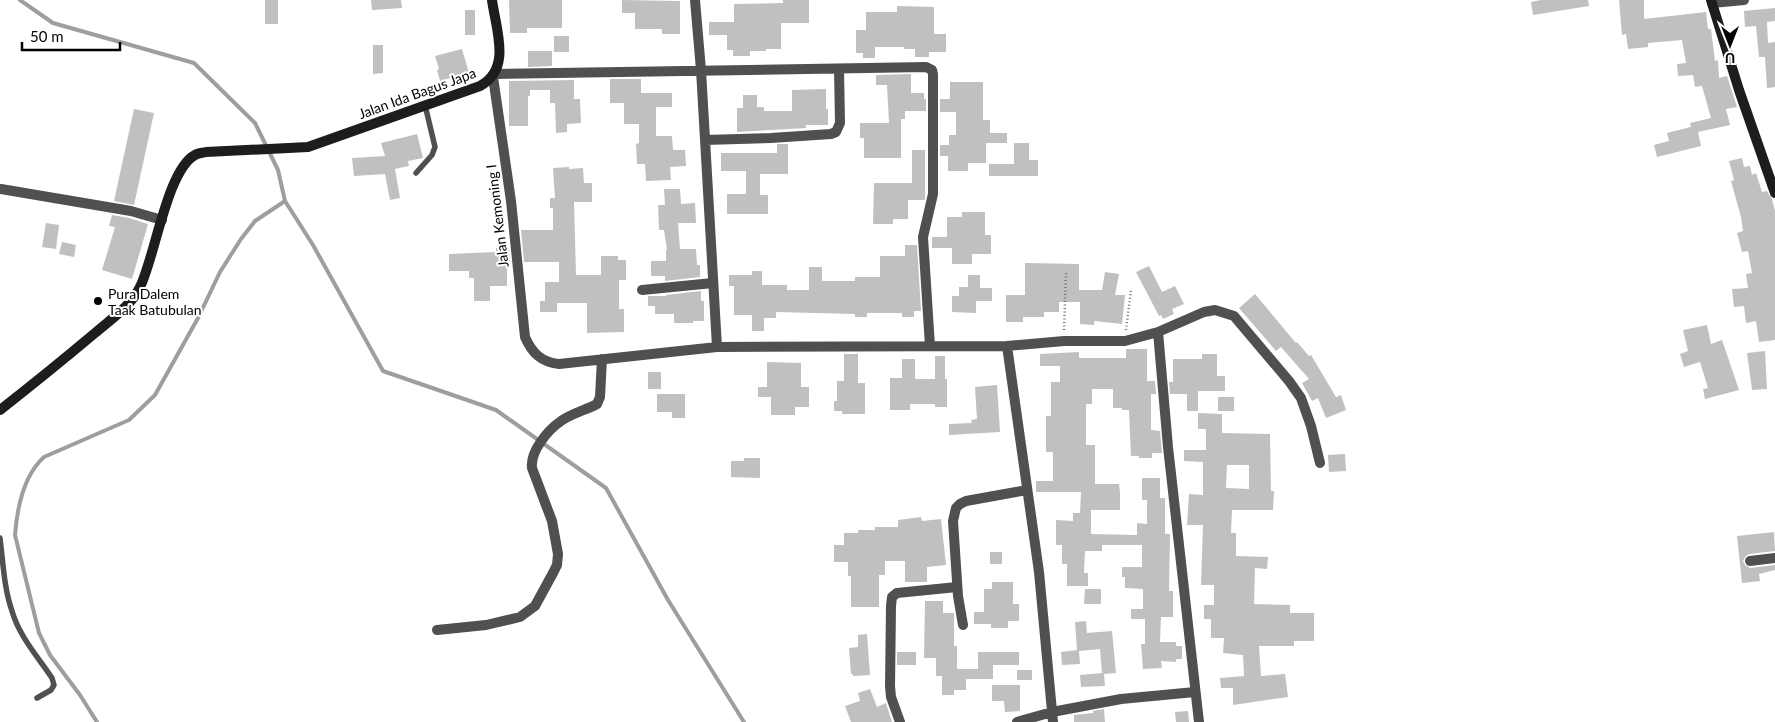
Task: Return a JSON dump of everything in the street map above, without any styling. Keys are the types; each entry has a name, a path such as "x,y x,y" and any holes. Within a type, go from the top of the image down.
{"street":[{"name":"Jalan Ida Bagus Japa","path":"0,410 73,352 130,302 141,287 171,191 186,163 197,154 301,148 480,86 494,76 500,60 492,0"},
{"path":"695,0 701,70 716,347"},
{"path":"1744,0 1711,2 1775,193"},
{"path":"494,76 701,70 926,67 932,70 933,194 923,237 930,346"},
{"path":"705,140 771,138 831,134 836,132 840,124 838,69"},
{"name":"Jalan Kemoning I","path":"494,76 511,201 525,337 530,350 551,363 559,364 602,359"},
{"path":"1,189 131,211 162,220"},
{"path":"642,290 713,283"},
{"path":"437,630 486,625 520,617 535,606 557,565 558,554 552,521 532,468 533,455 545,437 563,420 597,404 600,397 602,359 716,347 1007,346 1064,341 1125,341 1158,332 1204,312 1224,311 1234,316 1301,398 1311,426 1320,463"},
{"path":"1158,332 1168,447 1199,722"},
{"path":"1007,346 1044,621 1053,717"},
{"path":"963,625 957,587 953,521 956,508 966,501 1027,490"},
{"path":"1750,561 1775,558"},
{"path":"900,722 891,697 890,686 892,597 897,593 957,587"},
{"path":"1017,722 1053,717 1121,699 1195,692"}],"lane":[{"path":"416,173 432,155 435,147 425,105"},
{"path":"0,538 5,581 12,612 23,636 52,678 54,685 51,690 37,698"}],"path":[{"path":"1064,341 1066,273"},
{"path":"1125,341 1131,290"}],"building":[{"path":"265,0 278,0 278,24 265,24"},
{"path":"371,0 401,0 402,8 372,10"},
{"path":"509,0 562,0 562,28 527,28 527,33 510,33"},
{"path":"622,0 680,1 680,34 662,34 662,29 635,29 635,13 622,13"},
{"path":"783,0 809,0 809,23 781,23 781,49 750,51 750,56 733,56 733,50 727,50 727,35 709,35 709,22 734,22 734,4 783,3"},
{"path":"1541,0 1588,0 1589,6 1533,15 1531,2"},
{"path":"1619,0 1644,0 1644,19 1706,12 1708,29 1711,29 1715,61 1718,60 1719,78 1727,76 1737,107 1726,109 1730,125 1698,132 1701,146 1657,157 1654,145 1669,141 1667,133 1691,127 1690,123 1711,118 1702,86 1695,87 1693,75 1678,76 1677,64 1686,63 1682,40 1648,43 1648,47 1628,49 1626,34 1622,35"},
{"path":"897,6 934,7 934,34 946,34 946,52 929,52 929,57 915,57 915,49 875,47 875,58 863,58 863,53 856,53 856,30 866,30 866,12 897,12"},
{"path":"1775,8 1775,21 1767,22 1768,43 1775,42 1775,87 1767,88 1765,57 1759,57 1756,26 1745,27 1744,11"},
{"path":"465,10 475,10 475,35 465,35"},
{"path":"554,36 569,36 569,52 554,52"},
{"path":"373,45 383,45 383,73 373,74"},
{"path":"462,49 469,73 440,81 435,56"},
{"path":"528,51 552,51 552,66 528,67"},
{"path":"911,74 911,93 924,93 926,111 905,111 905,119 901,119 901,158 864,158 864,138 860,138 860,123 889,123 887,85 876,85 876,75"},
{"path":"610,79 641,79 641,93 672,93 672,107 656,107 656,136 672,136 673,150 685,150 686,166 670,167 671,180 646,181 645,164 637,164 636,144 639,143 639,124 624,124 624,103 610,103"},
{"path":"574,80 574,99 580,99 581,123 567,124 567,132 556,133 555,103 550,103 550,90 530,90 530,96 528,96 528,126 509,126 509,81"},
{"path":"950,82 983,82 983,120 990,120 990,133 1007,133 1007,143 986,143 986,163 968,163 968,171 948,171 948,156 940,156 940,145 949,145 949,135 956,135 956,112 940,112 940,99 950,99"},
{"path":"826,89 828,125 806,125 806,128 737,132 737,108 743,108 743,95 757,95 757,107 764,107 764,111 792,111 792,90"},
{"path":"134,109 154,113 134,205 114,201"},
{"path":"417,134 423,158 408,161 409,166 395,169 400,198 390,200 385,174 354,176 352,158 385,156 381,143"},
{"path":"1014,143 1029,143 1029,160 1038,160 1038,176 989,176 989,164 1014,164"},
{"path":"777,144 788,144 788,174 760,174 760,195 768,195 768,214 727,214 727,194 746,194 746,171 721,171 721,153 777,153"},
{"path":"912,150 925,150 925,200 908,200 908,219 893,219 893,224 873,224 874,183 912,183"},
{"path":"1742,158 1744,167 1750,166 1752,175 1756,173 1762,192 1767,191 1772,199 1775,211 1775,340 1759,342 1756,321 1746,323 1744,306 1734,307 1732,289 1748,288 1746,274 1752,273 1748,251 1742,252 1737,233 1743,231 1731,181 1734,180 1729,161"},
{"path":"569,167 569,169 583,168 584,183 592,183 592,202 574,202 576,275 601,275 601,256 618,256 618,260 626,260 626,280 619,280 619,309 624,309 624,332 587,333 587,303 557,303 557,312 540,312 540,301 545,301 545,282 559,282 559,262 524,262 521,230 553,230 553,208 550,208 550,198 555,198 553,168"},
{"path":"664,189 680,189 681,204 695,203 696,223 678,223 680,249 696,249 697,265 700,265 700,277 665,281 665,276 651,276 651,261 666,261 667,250 664,230 659,230 658,205 665,205"},
{"path":"962,212 985,212 985,235 991,235 991,254 972,254 972,264 952,264 952,248 932,248 932,237 947,237 947,217 962,217"},
{"path":"112,215 148,224 132,279 102,270 115,227 109,226"},
{"path":"46,223 59,225 56,249 42,247"},
{"path":"62,242 76,245 74,257 59,254"},
{"path":"905,245 917,245 921,311 914,311 914,317 902,317 902,313 867,313 867,317 855,317 855,314 776,312 776,318 764,318 764,331 752,331 752,315 734,315 734,286 729,286 729,275 752,275 752,271 762,271 762,285 787,285 787,290 809,290 809,267 822,267 822,281 855,281 855,277 880,277 880,256 905,256"},
{"path":"496,248 509,248 510,262 507,262 507,286 490,286 490,301 474,301 474,278 469,278 469,271 449,271 449,254 496,252"},
{"path":"1025,263 1079,264 1079,290 1102,290 1105,272 1119,274 1115,295 1125,295 1122,324 1094,321 1094,325 1080,324 1080,302 1059,302 1059,312 1044,312 1044,317 1023,317 1023,322 1006,322 1006,295 1025,295"},
{"path":"1149,266 1162,292 1175,286 1184,304 1172,309 1174,314 1163,319 1161,315 1159,316 1136,272"},
{"path":"968,275 980,275 980,288 992,288 992,301 976,301 976,313 952,312 952,296 959,296 959,287 968,287"},
{"path":"701,291 701,301 704,301 704,321 674,323 674,314 655,314 655,306 648,306 648,296 666,296"},
{"path":"1255,294 1296,343 1309,356 1311,355 1336,397 1341,395 1346,410 1326,418 1318,398 1312,401 1302,383 1309,379 1281,347 1276,351 1239,308"},
{"path":"1707,325 1711,344 1722,340 1739,390 1705,399 1703,389 1708,388 1700,362 1684,367 1680,354 1688,351 1683,330"},
{"path":"1126,349 1147,349 1147,381 1155,381 1156,394 1151,394 1151,430 1160,431 1162,453 1152,453 1152,458 1131,456 1129,410 1113,408 1113,389 1092,389 1092,404 1086,404 1086,445 1095,445 1095,484 1119,484 1120,510 1091,510 1091,534 1137,535 1137,523 1147,524 1147,500 1142,500 1142,478 1160,478 1160,498 1165,498 1165,534 1170,534 1169,591 1173,591 1173,617 1161,617 1160,642 1176,642 1176,646 1182,646 1182,659 1176,659 1176,662 1161,661 1162,668 1143,669 1141,644 1145,644 1145,619 1131,619 1131,609 1143,609 1143,589 1125,588 1125,577 1122,577 1122,567 1142,567 1142,545 1102,545 1102,551 1085,551 1084,573 1088,573 1088,586 1067,586 1067,564 1062,564 1062,545 1056,545 1056,520 1073,521 1073,513 1080,513 1081,492 1036,492 1036,481 1053,481 1053,452 1046,452 1046,416 1051,416 1051,382 1060,382 1060,366 1040,366 1040,354 1079,352 1079,358 1126,358"},
{"path":"1765,351 1767,389 1752,390 1747,353"},
{"path":"844,354 858,354 858,383 865,383 865,414 842,414 842,411 834,411 834,401 837,401 837,381 844,381"},
{"path":"1202,354 1217,354 1217,376 1225,376 1225,391 1198,391 1198,411 1187,411 1187,394 1170,394 1169,382 1173,382 1173,359 1202,359"},
{"path":"935,356 945,356 947,407 935,407 935,404 910,404 910,410 890,410 890,378 902,378 902,359 915,359 915,379 935,379"},
{"path":"767,362 801,363 801,387 809,387 809,407 795,407 795,415 771,415 771,397 758,397 758,387 767,387"},
{"path":"648,372 661,372 661,389 648,389"},
{"path":"997,385 1000,432 949,435 949,424 972,423 971,420 977,419 975,387"},
{"path":"657,394 685,394 685,418 672,418 672,412 657,412"},
{"path":"1218,397 1234,397 1234,411 1218,411"},
{"path":"1198,413 1222,414 1222,433 1270,434 1271,491 1274,491 1273,510 1232,510 1231,533 1236,533 1236,556 1268,557 1267,569 1255,568 1254,604 1290,605 1290,613 1314,613 1314,641 1294,641 1294,646 1259,646 1261,676 1285,674 1288,697 1233,705 1233,688 1221,688 1220,678 1244,676 1243,655 1223,653 1224,638 1211,638 1211,619 1204,619 1204,605 1214,605 1214,585 1201,585 1203,525 1187,525 1189,494 1203,495 1203,462 1184,461 1184,450 1206,450 1206,429 1198,429","holes":["1227,465 1249,465 1249,489 1226,488"]},
{"path":"1345,454 1346,471 1329,472 1328,455"},
{"path":"744,458 760,458 760,478 731,477 731,461 744,461"},
{"path":"921,517 922,521 941,519 946,565 927,567 927,582 905,582 905,561 885,561 885,575 879,575 879,607 851,607 851,576 848,576 848,562 834,562 834,545 844,545 844,533 858,533 858,530 875,530 875,527 898,527 898,520"},
{"path":"1774,532 1775,551 1749,554 1743,561 1750,568 1775,565 1775,570 1759,574 1760,581 1742,583 1737,536"},
{"path":"990,552 1002,552 1002,564 990,564"},
{"path":"992,582 1013,582 1013,604 1019,604 1019,621 1008,621 1008,628 991,628 991,624 974,624 974,612 984,612 984,589 992,589"},
{"path":"1085,589 1101,589 1101,604 1084,604"},
{"path":"925,601 943,601 943,613 954,613 954,646 957,646 957,669 978,669 978,652 1019,652 1019,665 993,665 993,679 966,679 966,690 954,690 954,695 942,695 942,676 936,676 936,658 924,658"},
{"path":"1086,621 1087,633 1112,631 1116,673 1104,674 1105,686 1081,687 1080,675 1102,673 1100,649 1079,651 1080,664 1062,665 1061,652 1077,650 1075,622"},
{"path":"867,634 870,675 853,676 851,674 849,648 858,647 858,635"},
{"path":"897,652 916,652 916,665 897,665"},
{"path":"1017,670 1032,670 1032,680 1017,680"},
{"path":"992,685 1020,685 1020,711 1005,712 1004,701 992,701"},
{"path":"870,689 877,707 886,703 892,722 851,722 845,706 860,701 858,693"},
{"path":"1104,709 1105,722 1074,722 1074,715 1093,713 1093,711"},
{"path":"1188,711 1189,722 1176,722 1175,712"}],"waterway":[{"path":"20,0 53,23 194,63 255,123 278,170 285,201 313,245 383,371 496,410 606,488 668,600 744,722"},
{"path":"97,722 80,695 50,655 39,633 15,535 23,493 31,473 44,457 129,420 155,395 198,318 220,272 241,239 255,221 285,201"}],"place":[{"name":"Pura Dalem Taak Batubulan","path":"98,301"}]}
